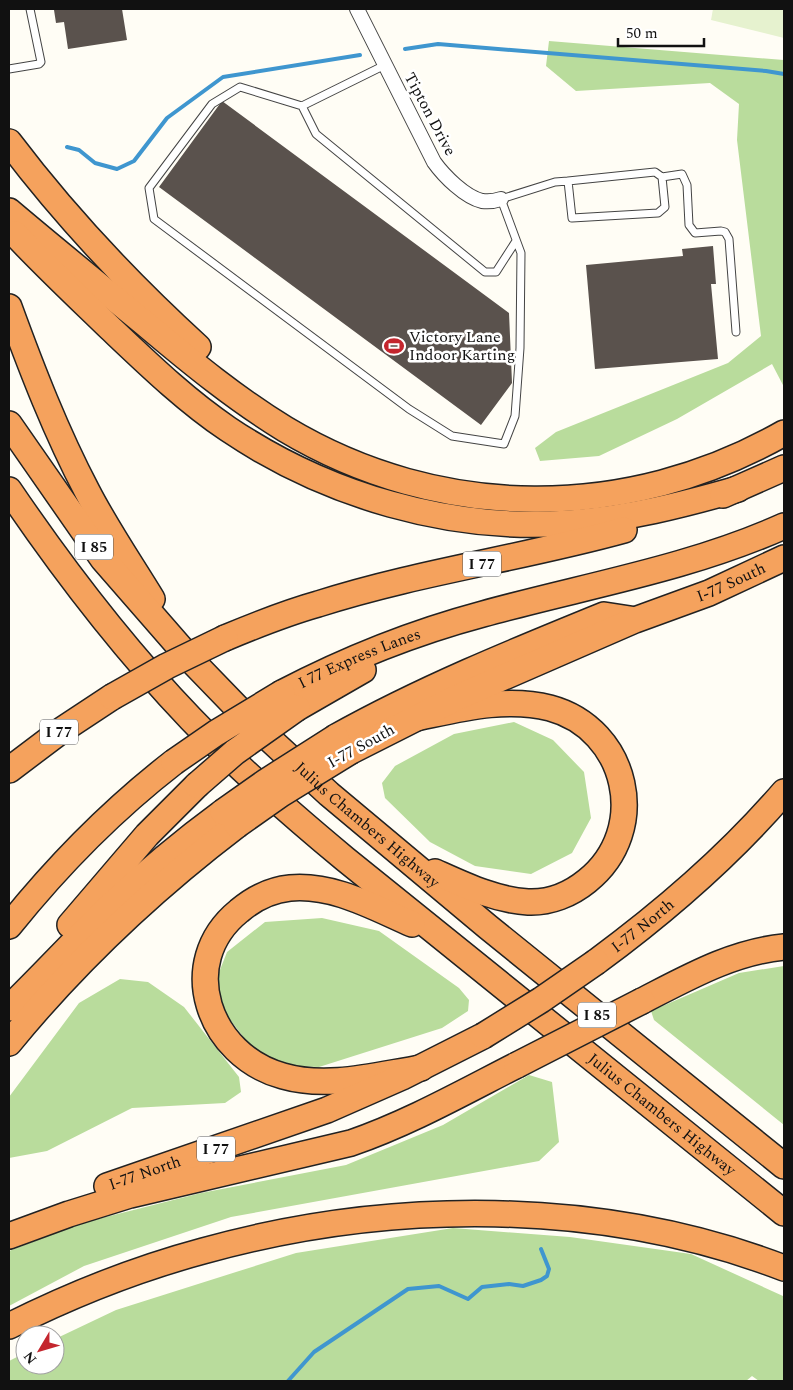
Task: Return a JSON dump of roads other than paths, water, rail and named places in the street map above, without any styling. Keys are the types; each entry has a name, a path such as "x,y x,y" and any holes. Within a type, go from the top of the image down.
{"highway":[{"path":"9,142 78,225 142,294 177,328 246,388 354,463"},
{"path":"9,212 238,398 300,438 354,463 402,481 450,492 498,498 565,499 634,490 681,478 730,460 784,433"},
{"path":"9,227 56,277 152,368 208,415 268,454 312,476 346,490 386,503 440,515 496,522 544,524 590,521 639,514 738,489"},
{"path":"9,307 47,406 88,492 191,660"},
{"name":"Julius Chambers Highway","path":"9,424 103,559 191,660 251,722 329,794 488,927 784,1166"},
{"name":"I 77","path":"9,770 56,734 112,697 167,666 225,638 280,616 326,601 412,579 606,535 672,515 738,489 784,468"},
{"name":"Julius Chambers Highway","path":"9,490 98,614 191,719 223,751 303,824 784,1213"},
{"name":"I 77 Express Lanes","path":"9,926 48,878 86,839 131,797 174,762 216,733 290,700 348,660 455,621 688,562 784,526"},
{"name":"I-77 South","path":"343,744 411,719 635,620 709,593 784,558"},
{"path":"9,1043 55,989 120,923 184,866 267,781 343,744 426,691 506,655 604,615 635,620"},
{"path":"9,1006 65,931 121,864 163,818 290,700"},
{"path":"411,719 477,706 517,703 551,708 565,713 591,730 608,751 620,773 624,798 624,817 620,836 601,868 582,886 551,900 529,902 504,898 474,889 412,862"},
{"name":"I-77 North","path":"9,1223 327,1110 421,1068 482,1036 541,1000 596,962 651,920 746,833 784,792"},
{"path":"9,1006 131,887 172,852 230,818"},
{"path":"421,1068 349,1080 316,1081 284,1077 260,1068 234,1048 214,1021 206,988 207,964 219,933 235,914 255,899 278,890 290,888 316,889 360,901 445,940"},
{"path":"9,1236 69,1214 130,1196 351,1143 400,1124 691,976 734,958 763,950 784,947"},
{"path":"9,1326 102,1284 202,1251 272,1234 308,1228 408,1217 496,1215 585,1221 658,1232 726,1247 784,1268"}],"street":[{"name":"Tipton Drive","path":"357,9 427,150 442,172 475,198 492,202 502,200"}],"lane":[{"path":"9,68 39,64 41,62 30,9"},
{"path":"385,65 302,106 240,87 212,104 149,188 154,219 409,409 452,436 504,444 515,416 520,348 521,253 502,200 555,182 655,172 662,177 682,174 687,185 689,225 691,230 695,233 722,231 725,232 729,239 736,332"},
{"path":"302,106 316,134 485,272 496,272 516,241"},
{"path":"568,181 572,218 658,213 665,207 662,177"}],"waterway":[{"path":"405,49 438,44 784,74"},
{"path":"67,147 79,150 95,163 117,169 134,161 167,118 223,77 360,55"},
{"path":"288,1381 314,1352 408,1289 439,1286 468,1299 482,1287 509,1284 523,1286 541,1280 547,1276 549,1269 541,1249"}],"place":[{"name":"Victory Lane Indoor Karting","path":"394,346"}]}
